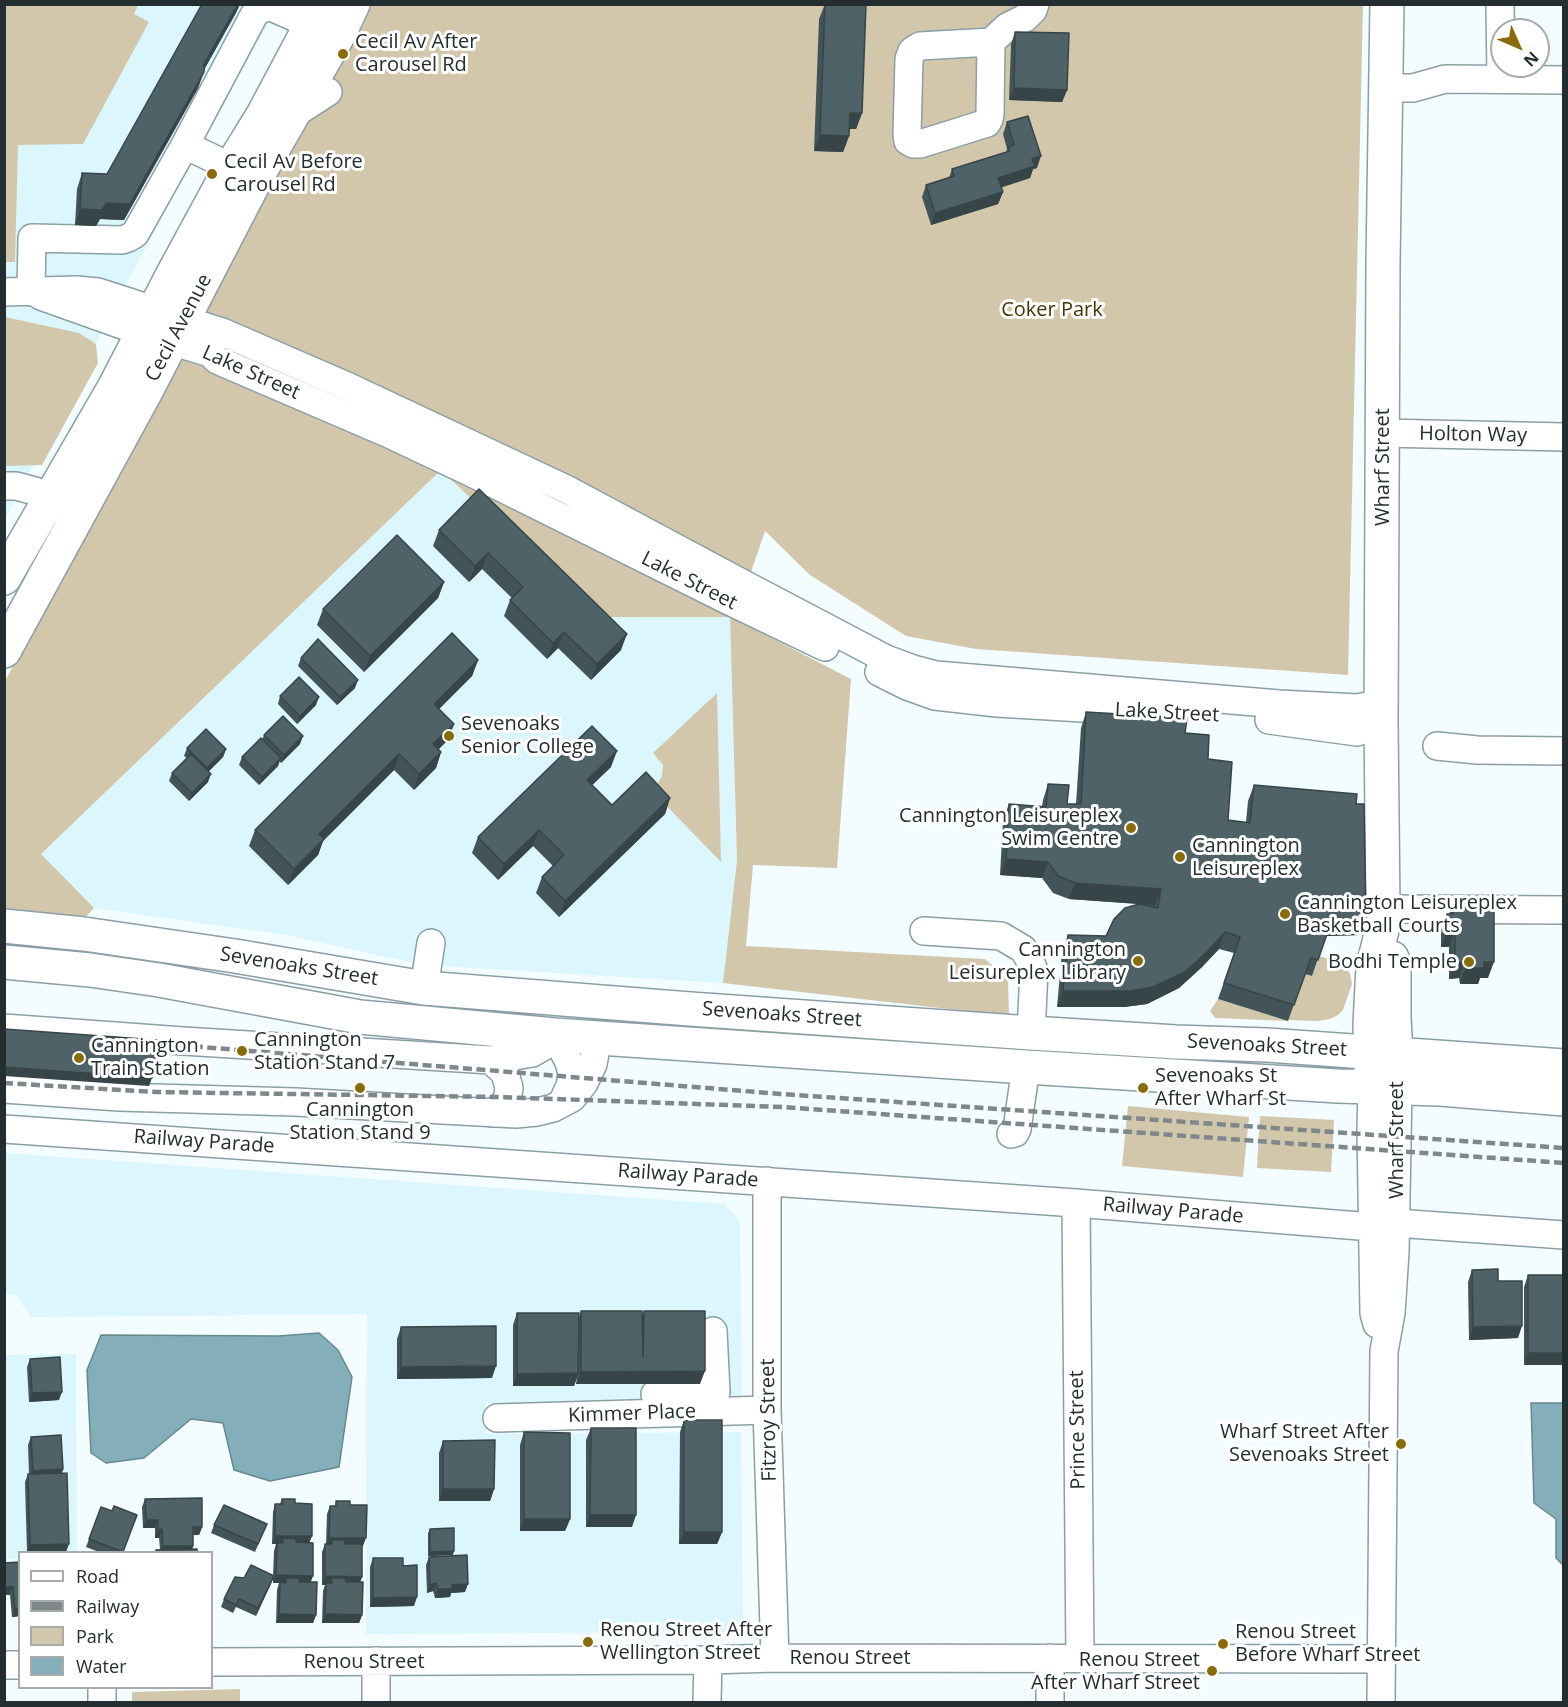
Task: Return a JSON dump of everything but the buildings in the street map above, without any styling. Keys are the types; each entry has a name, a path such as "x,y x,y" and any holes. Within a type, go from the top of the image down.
{"main road":[{"name":"Cecil Avenue","path":"4,578 114,388 163,326 258,176 339,34 353,4"},
{"name":"Wharf Street","path":"1385,1088 1373,967 1383,920 1381,713 1383,263 1387,4"},
{"name":"Cecil Avenue","path":"4,651 163,326 231,167 263,115 317,15"},
{"name":"Sevenoaks Street","path":"4,926 84,934 223,954 424,988 1031,1033 1165,1042 1267,1044 1563,1066"},
{"name":"Sevenoaks Street","path":"4,962 90,970 159,980 348,1015 555,1035 1026,1067 1385,1088 1440,1089 1563,1099"},
{"path":"390,1020 410,1006 424,988"},
{"path":"598,1038 613,1003"}],"street":[{"path":"991,42 1007,27 1024,18 1033,10 1035,4"},
{"path":"1500,4 1501,79"},
{"path":"31,292 32,238 122,240 129,238 140,227 254,15 260,9 272,6 317,15"},
{"path":"1387,79 1413,70 1445,79 1563,80"},
{"path":"294,114 328,92"},
{"path":"185,145 231,167"},
{"name":"Lake Street","path":"4,292 31,292 82,312 163,326 222,332 349,387 564,492 886,658 936,675 1279,704 1358,708 1381,713"},
{"name":"Holton Way","path":"1383,433 1563,437"},
{"path":"4,486 16,486 51,498"},
{"path":"1437,746 1478,750 1563,751"},
{"path":"1383,920 1563,910"},
{"path":"924,931 1001,936 1023,949 1034,971 1031,1033"},
{"path":"424,988 431,943"},
{"path":"4,1028 491,1060 532,1053 544,1046 555,1035 569,1062 572,1074 567,1096 560,1105"},
{"path":"4,1089 119,1097 295,1102 516,1114 537,1112 560,1105 572,1098 584,1083 593,1064 598,1038"},
{"path":"491,1060 505,1073 509,1088 507,1101 491,1113"},
{"path":"1011,1134 1017,1129 1018,1101 1026,1067"},
{"name":"Wharf Street","path":"1381,1702 1384,1351 1391,1313 1384,1225 1385,1088"},
{"name":"Railway Parade","path":"4,1129 1384,1225 1563,1235"},
{"name":"Fitzroy Street","path":"767,1181 767,1410 775,1658"},
{"name":"Prince Street","path":"1076,1203 1080,1658"},
{"path":"588,1415 588,1400 592,1397 716,1392 714,1331"},
{"name":"Kimmer Place","path":"497,1418 767,1410"},
{"name":"Renou Street","path":"213,1662 775,1658 1381,1659"},
{"path":"1050,1658 1050,1702"},
{"path":"707,1702 708,1660"},
{"path":"376,1661 376,1702"}],"shaded area":[{"path":"5,5 278,5 137,264 5,520"},
{"name":"Sevenoaks Senior College","path":"441,470 595,617 730,617 737,860 723,983 423,965 286,935 94,908 40,855"},
{"path":"4,1153 724,1204 740,1221 742,1401 486,1403 486,1434 741,1432 743,1619 730,1632 366,1634 367,1314 31,1317 16,1295 5,1294"},
{"path":"76,1354 77,1551 18,1551 18,1559 5,1559 4,1355"}],"green space":[{"path":"4,5 138,5 134,14 149,22 83,144 18,145 15,262 4,262"},
{"name":"Coker Park","path":"367,5 1363,5 1348,675 976,649 906,636 810,575 765,531 735,619 851,679 837,868 753,865 746,946 985,959 1008,979 1009,1016 723,983 737,860 730,617 595,617 441,470 41,854 94,908 84,919 5,913 5,681"},
{"path":"5,317 79,333 96,344 98,363 42,465 5,466"},
{"path":"717,693 721,862 653,792 662,776 663,765 653,753"},
{"path":"1319,956 1340,962 1350,974 1352,984 1343,1010 1330,1019 1288,1020 1305,974 1312,976"},
{"path":"1218,999 1288,1021 1215,1018 1210,1011"},
{"path":"1128,1106 1249,1117 1243,1177 1122,1166"},
{"path":"1260,1116 1334,1120 1331,1172 1257,1168"},
{"path":"240,1689 240,1702 132,1702 132,1692"}],"water":[{"path":"319,1333 338,1350 352,1377 339,1467 270,1481 234,1470 223,1423 191,1419 144,1458 106,1463 91,1453 87,1370 101,1335 279,1336"},
{"path":"1531,1403 1563,1403 1563,1565 1556,1558 1556,1519 1534,1503"}],"railway":[{"path":"140,1042 781,1094 1564,1148"},
{"path":"4,1083 155,1092 498,1097 782,1107 1564,1163"}],"place":[{"name":"Cecil Av After Carousel Rd","path":"343,54"},
{"name":"Cecil Av Before Carousel Rd","path":"212,174"},
{"name":"Sevenoaks Senior College","path":"449,736"},
{"name":"Cannington Leisureplex Swim Centre","path":"1131,828"},
{"name":"Cannington Leisureplex","path":"1180,857"},
{"name":"Cannington Leisureplex Basketball Courts","path":"1285,914"},
{"name":"Cannington Leisureplex Library","path":"1138,961"},
{"name":"Bodhi Temple","path":"1469,962"},
{"name":"Cannington Station Stand 7","path":"242,1051"},
{"name":"Cannington Train Station","path":"79,1058"},
{"name":"Cannington Station Stand 9","path":"360,1088"},
{"name":"Sevenoaks St After Wharf St","path":"1143,1088"},
{"name":"Wharf Street After Sevenoaks Street","path":"1401,1444"},
{"name":"Renou Street After Wellington Street","path":"588,1642"},
{"name":"Renou Street Before Wharf Street","path":"1223,1644"},
{"name":"Renou Street After Wharf Street","path":"1212,1671"}]}
